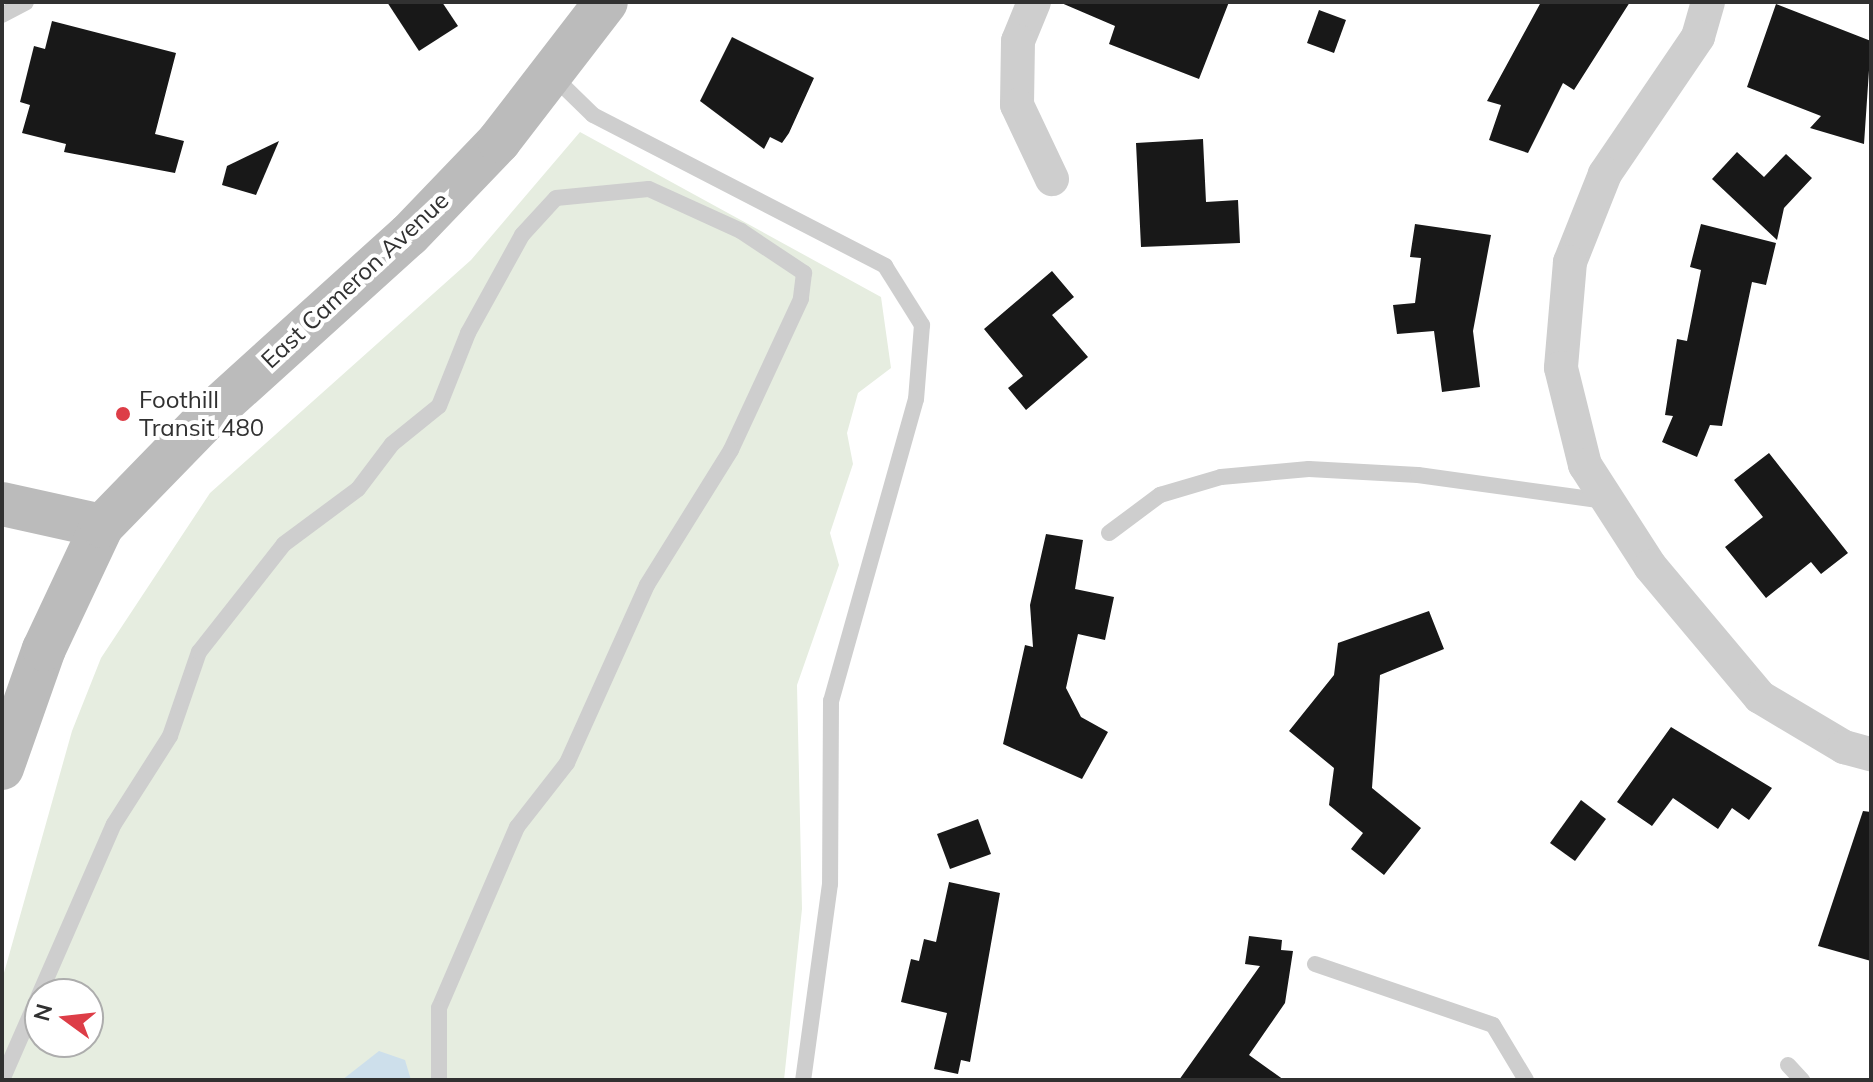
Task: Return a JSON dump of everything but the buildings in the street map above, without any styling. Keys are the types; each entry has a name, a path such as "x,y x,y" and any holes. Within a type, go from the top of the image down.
{"main road":[{"name":"East Cameron Avenue","path":"2,768 44,649 102,526 215,410 409,235 552,75 606,2"},
{"path":"2,504 102,526"}],"street":[{"path":"1034,2 1018,41 1017,105 1052,179"},
{"path":"1708,2 1698,37 1605,174 1570,262 1561,368 1585,465 1650,566 1760,697 1844,747 1871,754"}],"lane":[{"path":"2,15 26,2"},
{"path":"552,75 593,115 885,266 922,325 916,399 831,701 830,884 803,1080"},
{"path":"2,1080 114,824 170,736 199,652 284,544 358,489 392,444 439,406 468,333 522,235 556,198 649,189 741,231 804,273 801,299 731,450 647,585 567,763 517,827 439,1008 439,1080"},
{"path":"1109,533 1160,495 1221,477 1309,469 1418,475 1608,501"},
{"path":"1315,964 1493,1025 1526,1080"},
{"path":"1788,1065 1802,1080"}],"shaded area":[{"path":"580,132 881,297 891,368 858,393 847,433 853,464 830,533 839,565 797,685 802,909 784,1080 2,1080 2,980 72,731 101,658 210,493 471,260"}],"water":[{"path":"379,1051 405,1060 411,1080 342,1080"}],"place":[{"name":"Foothill Transit 480","path":"123,414"}]}
